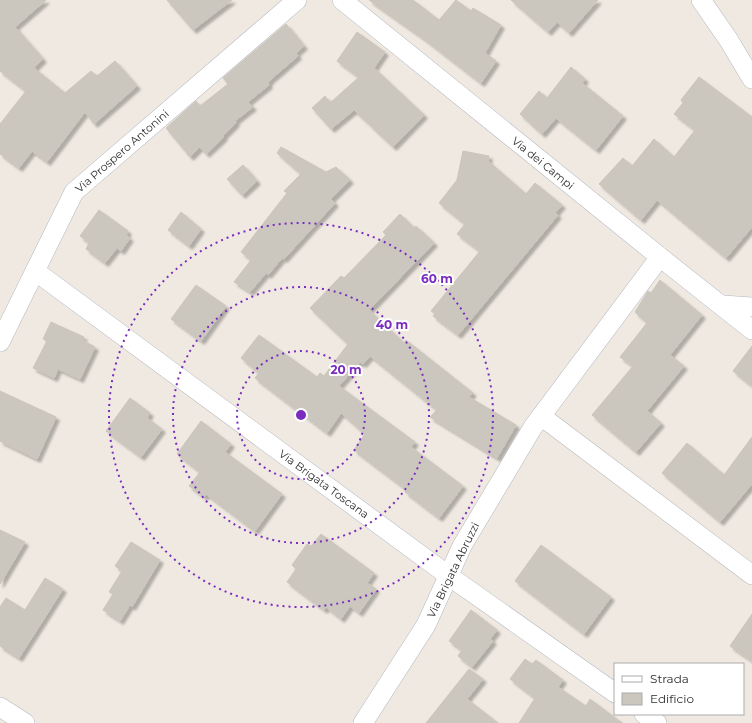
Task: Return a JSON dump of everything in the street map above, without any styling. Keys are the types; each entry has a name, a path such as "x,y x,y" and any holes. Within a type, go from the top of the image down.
{"street":[{"name":"Via Prospero Antonini","path":"0,342 74,192 297,0"},
{"path":"701,0 728,39 752,79"},
{"name":"Via dei Campi","path":"352,3 660,257 723,305 752,330"},
{"name":"Via Brigata Abruzzi","path":"363,723 426,625 462,546 533,427 660,257"},
{"name":"Via Brigata Toscana","path":"35,271 449,576 614,692"},
{"path":"723,305 752,307"},
{"path":"541,416 752,576"},
{"path":"0,707 25,723"},
{"path":"645,715 657,723"}],"building":[{"path":"0,0 46,0 15,27 43,59 34,68 65,93 91,71 97,76 115,61 137,86 94,124 85,112 47,162 32,151 19,168 0,154 0,124 26,91 0,71"},
{"path":"167,0 232,0 193,30"},
{"path":"369,0 413,0 439,20 456,0 471,11 473,8 501,25 485,53 496,61 481,83 423,38"},
{"path":"511,0 598,0 569,33 557,22 548,32"},
{"path":"286,24 304,46 296,53 298,56 270,80 268,83 269,85 248,102 253,107 235,121 236,123 223,136 224,137 206,154 200,147 190,157 166,128 196,101 200,106 228,84 223,78"},
{"path":"357,32 385,52 374,68 424,115 393,147 354,110 331,129 312,108 325,96 330,103 359,77 337,61"},
{"path":"571,67 585,79 582,83 623,116 596,150 556,118 542,134 520,114 539,91 547,98"},
{"path":"699,77 752,117 752,227 726,258 657,200 641,220 599,184 623,158 632,166 654,139 674,157 695,130 674,114 683,103 681,100"},
{"path":"281,147 326,172 336,167 350,180 331,199 335,203 284,259 282,258 268,275 266,273 250,292 234,282 251,260 241,252 287,193 284,191 301,174 277,153"},
{"path":"463,151 489,156 488,161 526,194 535,183 562,205 555,213 558,215 458,335 433,316 435,314 431,311 480,251 457,234 465,224 439,203 457,180"},
{"path":"243,165 257,181 242,195 227,179"},
{"path":"99,210 128,231 126,235 130,238 121,251 117,248 105,263 86,249 89,243 80,236"},
{"path":"181,212 201,229 189,246 168,230"},
{"path":"400,214 414,228 416,226 434,243 369,310 404,343 406,340 473,393 469,397 516,425 497,458 430,417 437,410 370,356 363,364 360,362 339,386 415,442 411,447 463,486 439,518 405,492 407,490 354,450 365,434 341,413 327,433 255,378 259,373 241,358 259,335 317,377 320,373 324,376 348,344 310,308 341,276 344,278 386,235 383,232"},
{"path":"660,280 702,315 670,355 684,366 647,411 661,423 636,452 592,415 633,366 620,357 647,323 635,312 648,291 651,293"},
{"path":"196,285 226,306 201,341 171,319"},
{"path":"51,322 84,337 82,340 95,347 80,379 58,369 54,378 33,368 47,341 43,339"},
{"path":"752,346 752,386 733,371"},
{"path":"0,391 56,417 37,459 0,441"},
{"path":"130,398 150,413 147,418 162,429 141,457 106,431"},
{"path":"201,421 231,444 225,452 282,494 255,531 206,494 204,497 189,486 200,472 177,454"},
{"path":"752,437 752,484 720,522 662,473 687,443 724,475"},
{"path":"0,530 25,542 0,584"},
{"path":"321,534 374,573 367,583 376,589 359,613 350,606 341,619 326,607 324,610 287,582 296,569 292,565 307,544 311,546"},
{"path":"131,542 160,560 132,607 130,605 120,621 103,610 113,594 109,592 122,571 115,566"},
{"path":"541,545 611,597 584,634 515,581"},
{"path":"45,578 63,589 19,658 0,646 0,607 6,598 25,610"},
{"path":"471,610 497,630 490,639 493,641 472,667 458,656 462,650 449,641"},
{"path":"752,614 752,661 730,646"},
{"path":"525,659 532,664 536,660 563,680 558,687 586,706 590,699 622,723 519,723 535,698 510,679"},
{"path":"469,669 483,679 467,699 498,723 426,723"}]}
